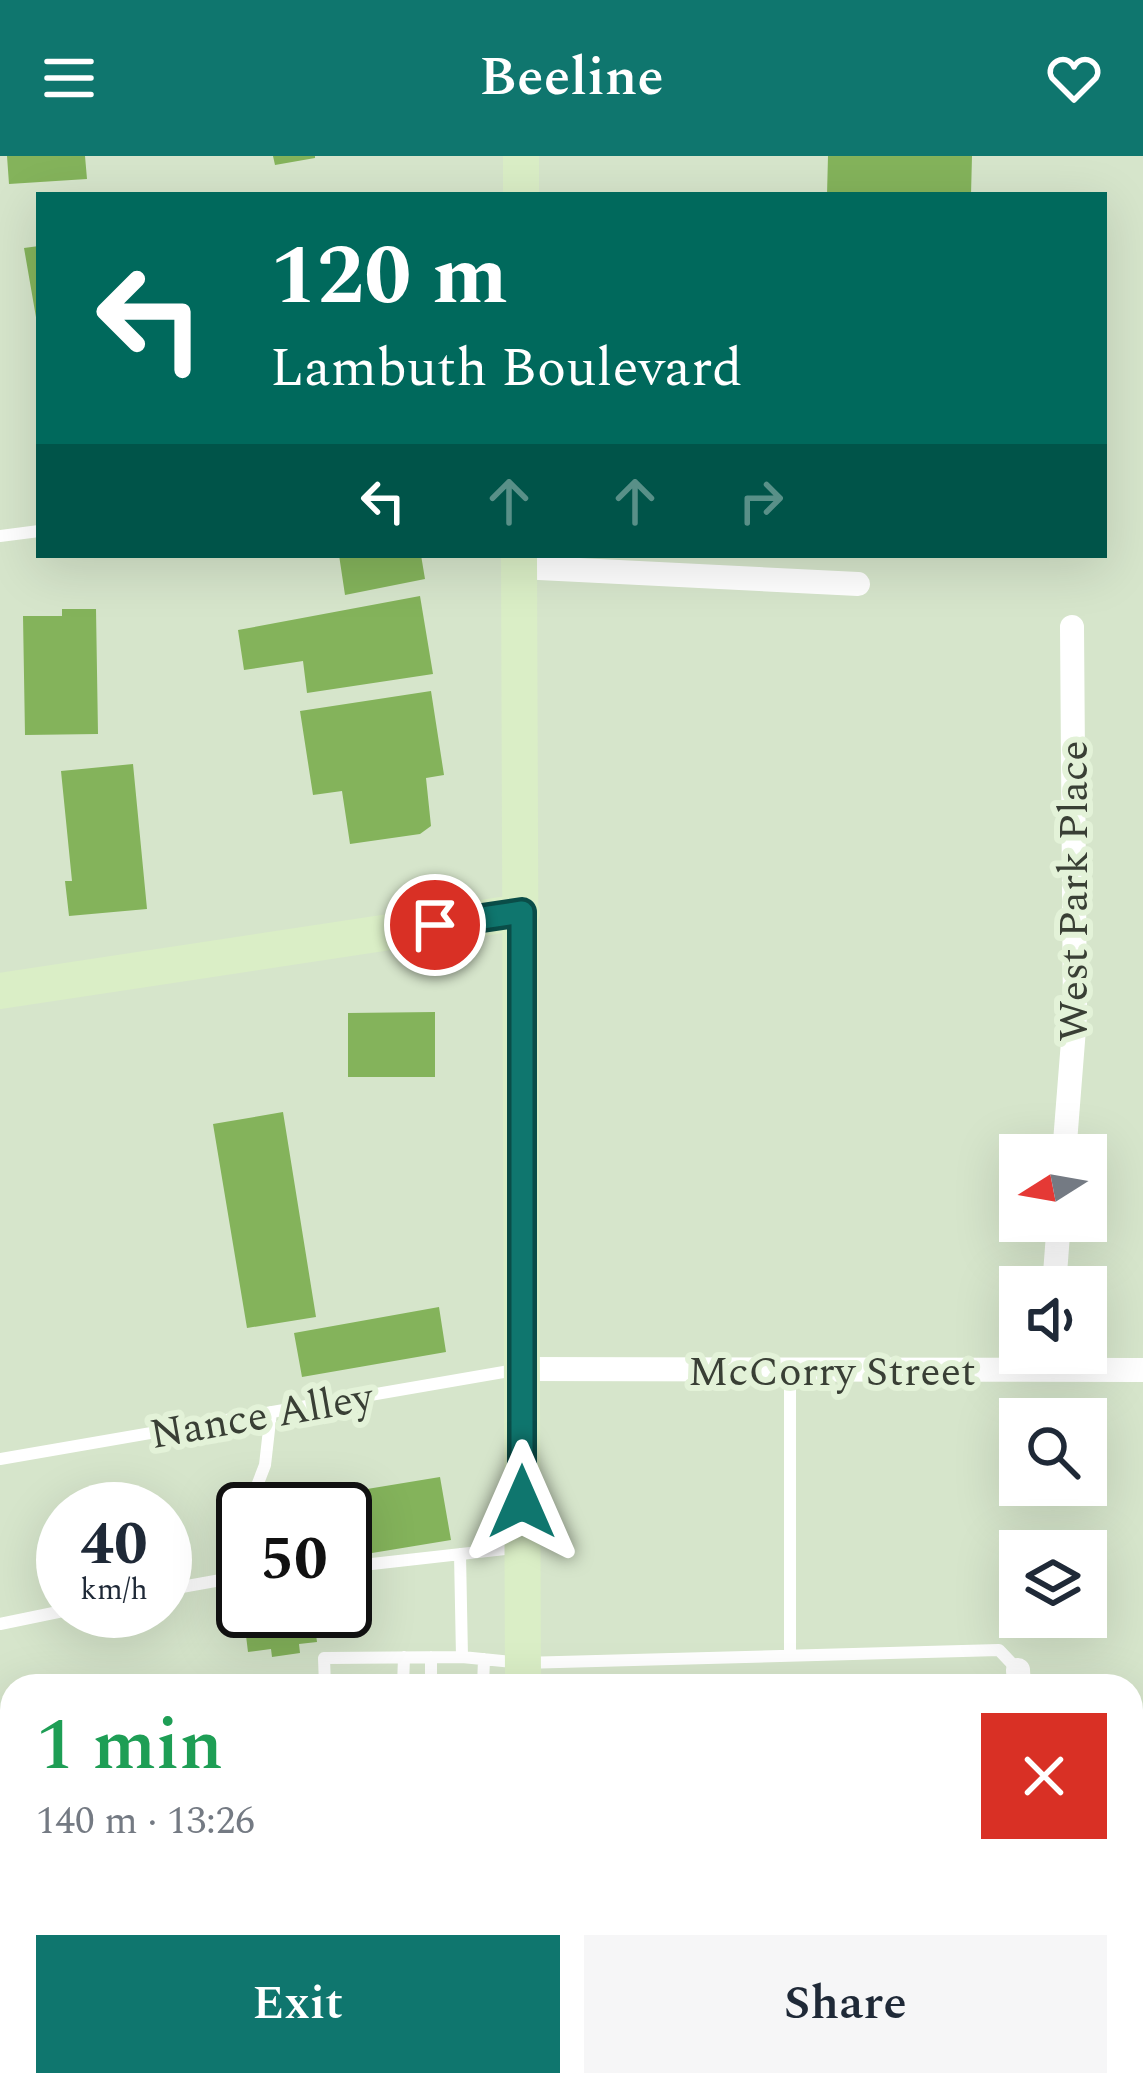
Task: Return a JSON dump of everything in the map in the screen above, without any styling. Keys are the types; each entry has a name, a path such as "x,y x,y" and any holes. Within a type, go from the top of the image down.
{"main road":[{"path":"521,156 521,192"},
{"path":"519,561 523,1674"},
{"path":"0,991 522,912"}],"street":[{"path":"519,561 859,584"},
{"name":"West Park Place","path":"1066,1134 1075,1016 1072,627"},
{"name":"McCorry Street","path":"522,1369 790,1371 999,1364"},
{"name":"McCorry Street","path":"1107,1367 1143,1370"}],"lane":[{"path":"0,536 36,531"},
{"name":"Nance Alley","path":"0,1459 522,1369"},
{"path":"790,1371 790,1655"},
{"path":"258,1482 272,1412"},
{"path":"372,1564 523,1547"},
{"path":"460,1554 462,1657"},
{"path":"0,1624 36,1617"},
{"path":"325,1674 324,1658 462,1657 484,1659 523,1674 790,1655 999,1650 1015,1674"},
{"path":"403,1674 404,1657"},
{"path":"431,1657 431,1674"},
{"path":"483,1674 484,1659"}],"building":[{"path":"7,156 85,156 87,179 9,184"},
{"path":"273,156 315,156 315,158 275,165"},
{"path":"828,156 972,156 971,192 827,192"},
{"path":"36,246 36,317 24,248"},
{"path":"339,558 422,558 425,579 345,595"},
{"path":"420,596 433,674 307,693 303,661 244,670 238,630"},
{"path":"62,609 96,609 98,734 25,735 23,616 62,616"},
{"path":"431,691 444,775 426,778 431,826 420,834 350,844 342,791 313,795 300,711"},
{"path":"133,764 147,909 69,916 65,881 72,881 61,771"},
{"path":"435,1012 435,1077 348,1077 348,1013"},
{"path":"283,1112 316,1317 247,1328 213,1124"},
{"path":"439,1307 446,1352 302,1377 294,1333"},
{"path":"440,1477 451,1540 372,1553 372,1488"},
{"path":"246,1638 316,1638 317,1642 299,1644 300,1653 272,1657 271,1649 248,1652"}],"route":[{"path":"435,925 522,912 522,1502"}]}
